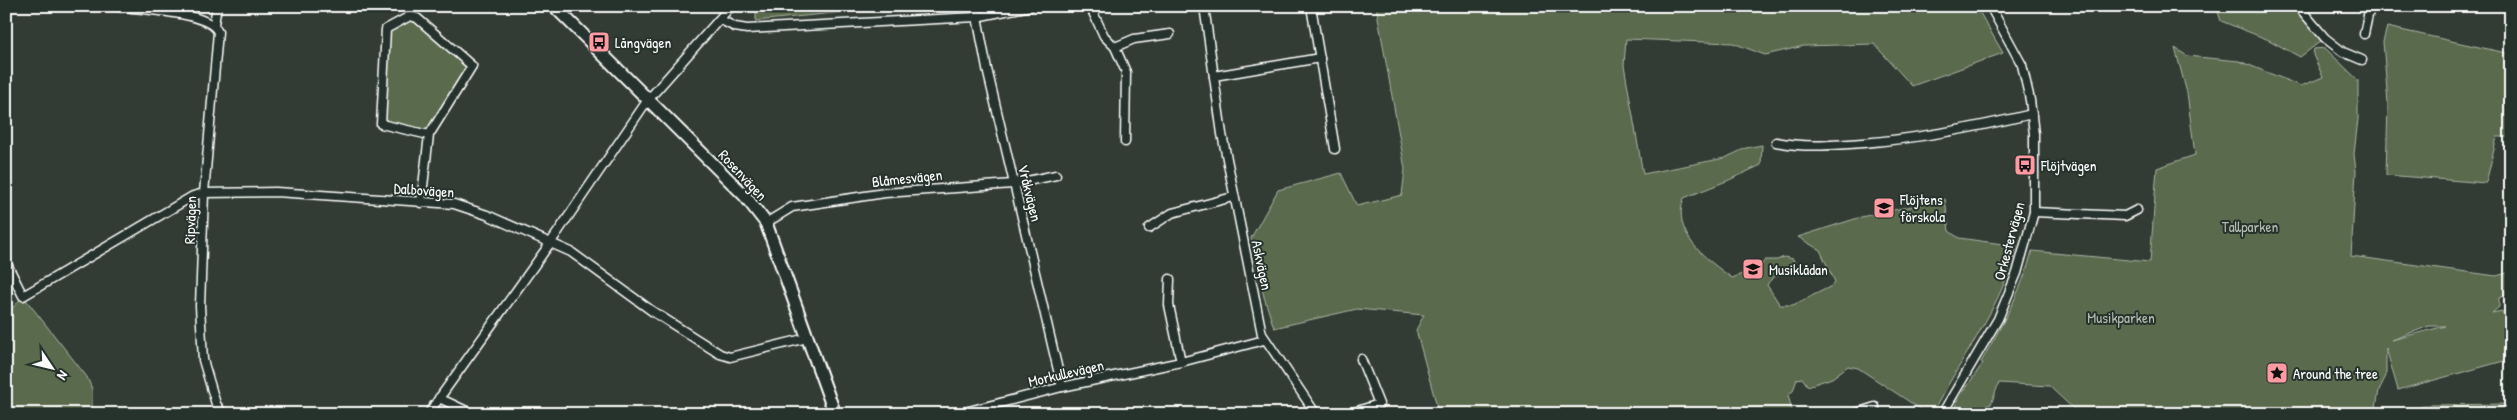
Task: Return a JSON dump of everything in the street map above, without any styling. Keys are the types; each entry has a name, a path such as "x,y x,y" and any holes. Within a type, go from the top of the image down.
{"street":[{"path":"112,6 200,18 214,24"},
{"name":"Ripvägen","path":"217,6 214,24 218,32 218,54 204,192 200,306 203,360 216,404 223,414"},
{"name":"Rosenvägen","path":"554,6 647,101 745,196 766,223 835,414"},
{"path":"428,414 551,242 647,101 721,20 731,6"},
{"name":"Vråkvägen","path":"975,6 1013,184 1062,387"},
{"path":"721,20 735,27 747,29 976,17 1031,6"},
{"path":"1090,6 1104,36 1115,47 1126,72 1125,142"},
{"name":"Askvägen","path":"1204,6 1233,197 1264,340"},
{"path":"1311,6 1335,150"},
{"name":"Orkestervägen","path":"1942,414 1998,318 2017,273 2034,212 2032,114 2022,65 1990,6"},
{"path":"2298,6 2325,38 2343,52 2362,60"},
{"path":"2364,34 2370,6"},
{"path":"421,203 429,135 472,66 417,18 410,16 386,29 381,124 429,135"},
{"path":"1115,47 1134,39 1170,34"},
{"path":"1214,76 1320,58"},
{"path":"1776,142 1806,147 1898,140 1965,131 2032,114"},
{"name":"Blåmesvägen","path":"766,223 792,208 885,193 1013,184 1056,175"},
{"name":"Dalbovägen","path":"6,262 23,296 193,196 204,192 276,192 454,204 487,215 571,252 652,311 720,354 730,357 807,338"},
{"path":"1149,228 1172,212 1233,197"},
{"path":"2034,212 2125,216 2137,210"},
{"path":"1170,279 1169,305 1181,362"},
{"path":"1264,340 1316,414"},
{"name":"Morkullevägen","path":"957,414 1062,387 1181,362 1264,340"},
{"path":"1348,414 1380,404 1362,359"},
{"path":"439,398 473,414"},
{"path":"1853,414 1875,407 1874,414"}],"green space":[{"path":"756,6 853,6 853,11 756,21"},
{"path":"1376,6 1976,6 2003,53 1912,86 1874,44 1804,46 1765,55 1733,43 1626,39 1624,65 1643,174 1725,158 1746,148 1762,145 1761,165 1684,198 1681,211 1682,223 1693,244 1702,254 1732,278 1760,267 1765,260 1777,260 1784,257 1793,259 1795,264 1772,279 1767,285 1780,305 1793,305 1832,286 1835,282 1820,250 1798,237 1861,217 1945,199 1949,231 1959,238 2017,246 2010,269 1991,312 1932,414 1928,414 1858,368 1848,366 1832,378 1808,386 1802,378 1797,379 1793,391 1788,395 1793,414 1439,414 1416,330 1424,315 1357,309 1274,328 1264,297 1251,238 1278,190 1341,173 1357,206 1402,195 1405,169"},
{"path":"2216,6 2298,6 2325,38 2300,57 2269,40 2221,21"},
{"path":"410,16 472,66 429,135 381,124 386,29"},
{"path":"2387,27 2511,54 2511,137 2497,137 2486,183 2386,175 2388,103 2383,42"},
{"path":"2175,48 2187,56 2239,61 2301,86 2323,77 2313,55 2314,49 2325,48 2358,80 2358,119 2354,154 2356,171 2351,256 2496,276 2511,272 2511,292 2499,298 2499,307 2492,313 2502,311 2511,342 2511,359 2398,390 2386,348 2386,376 2379,390 2375,414 2079,414 2049,386 1999,383 1991,404 1982,407 1977,414 1956,414 1957,401 1983,363 1981,362 2017,294 2032,251 2150,262 2157,168 2195,155 2187,93","holes":["2429,326 2445,326 2392,340"]},
{"path":"23,296 87,377 92,389 92,414 6,414 6,316"},
{"path":"2511,404 2511,414 2393,414 2429,405"}],"place":[{"name":"Långvägen","path":"599,42"},
{"name":"Flöjtvägen","path":"2025,165"},
{"name":"Flöjtens förskola","path":"1884,208"},
{"name":"Musiklådan","path":"1753,269"},
{"name":"Around the tree","path":"2277,373"}],"park label":[{"name":"Tallparken","path":"2250,226"},
{"name":"Musikparken","path":"2121,317"}]}
